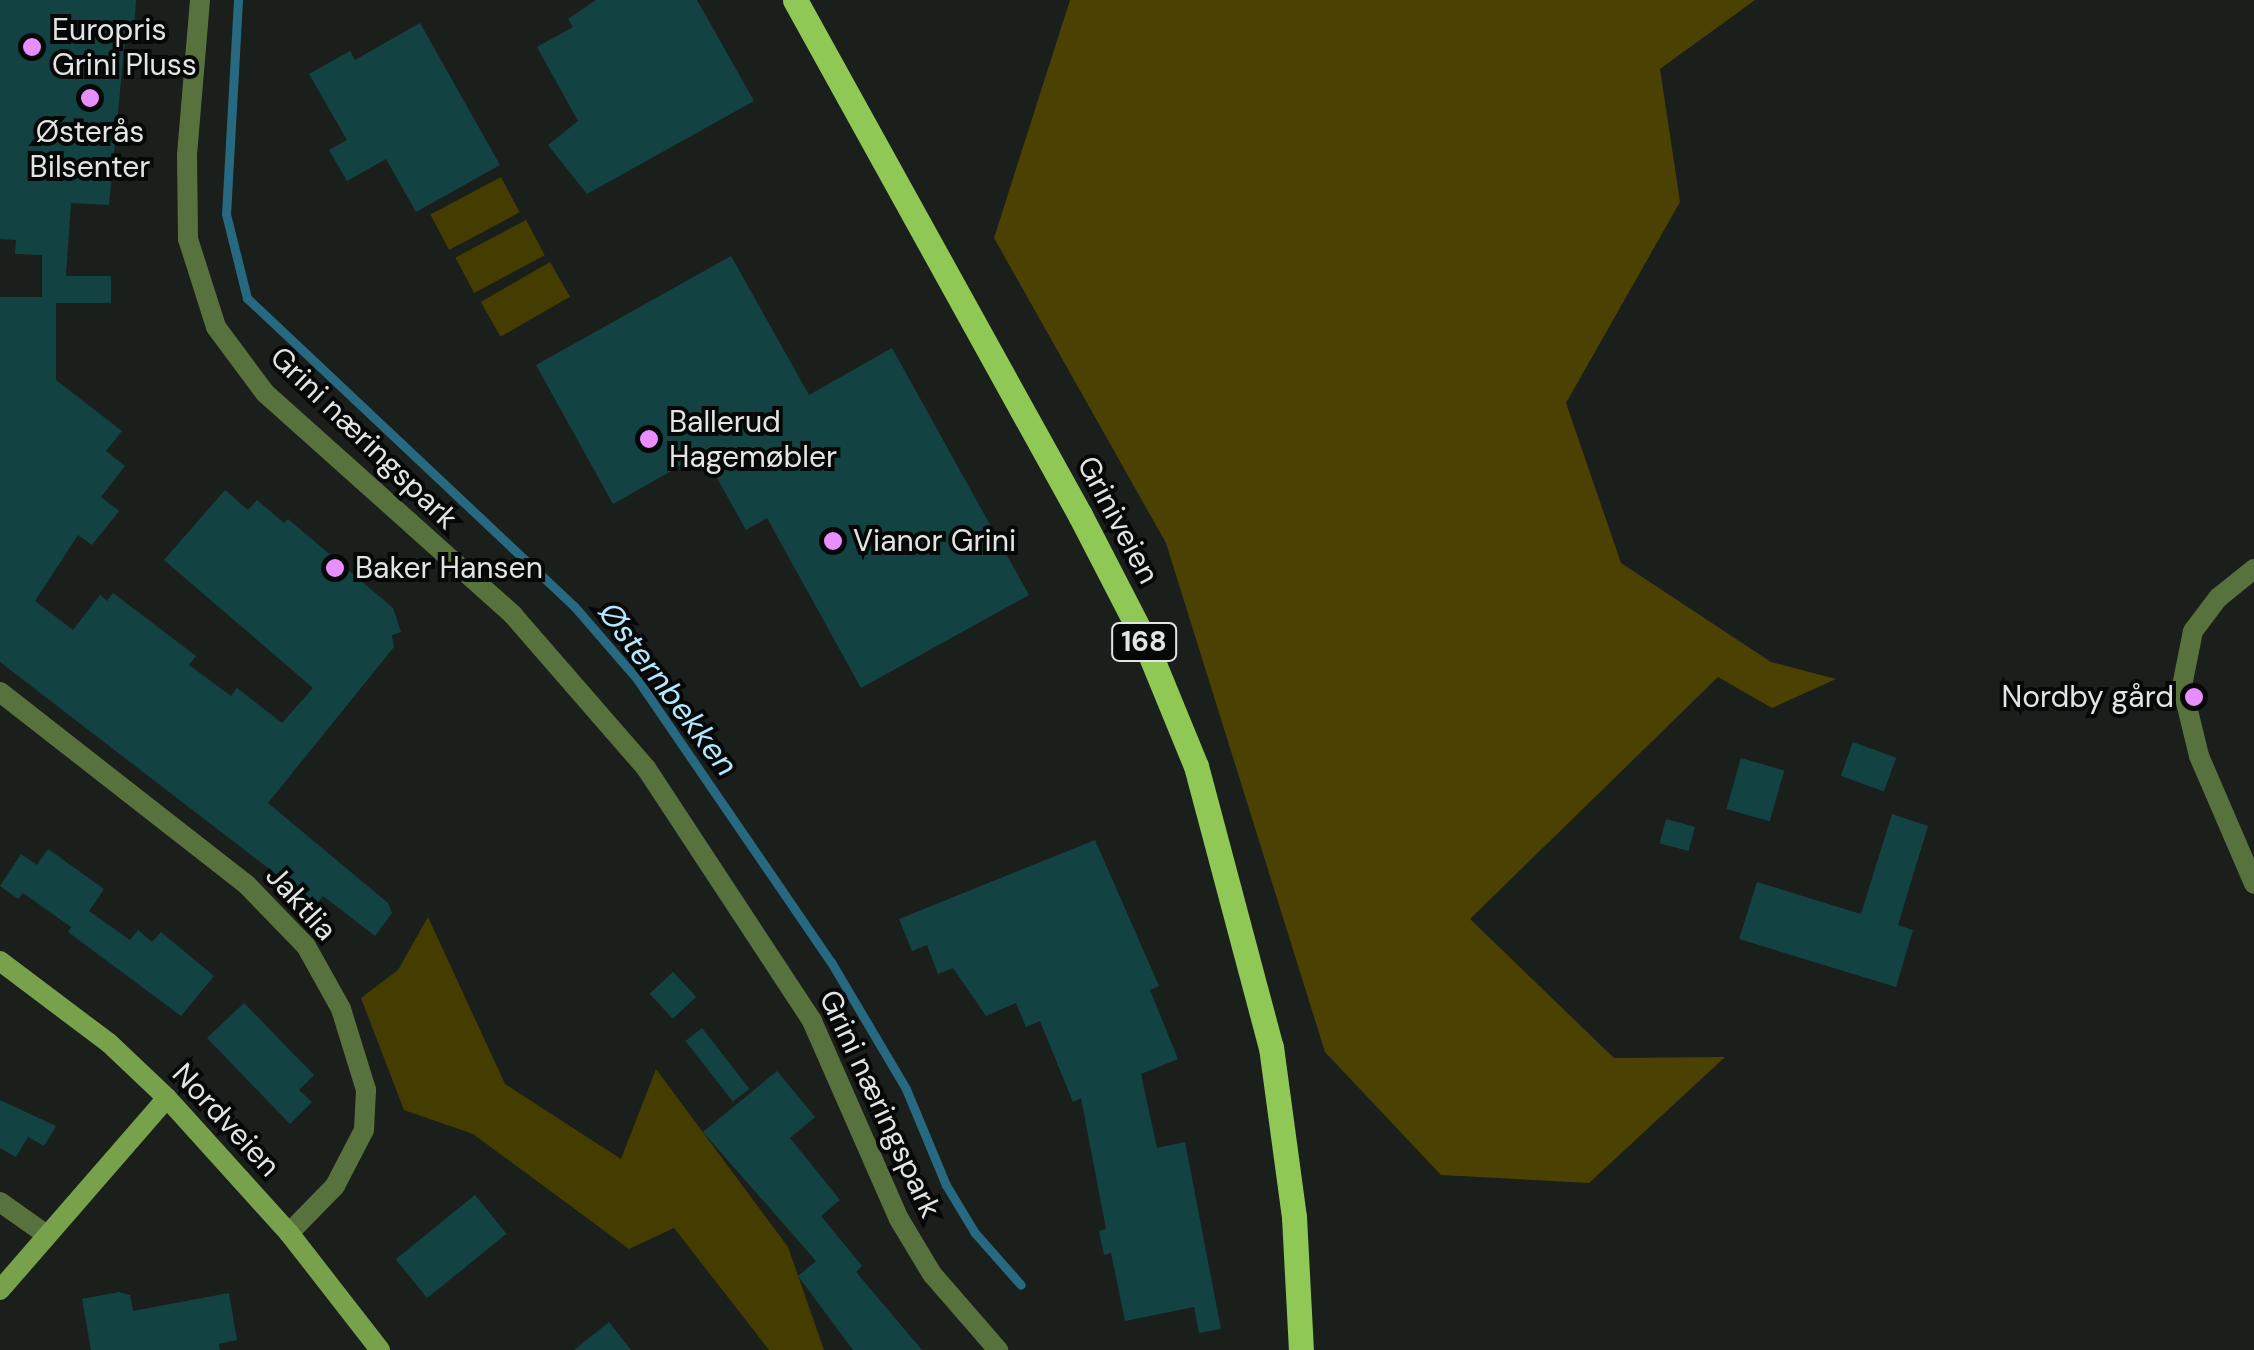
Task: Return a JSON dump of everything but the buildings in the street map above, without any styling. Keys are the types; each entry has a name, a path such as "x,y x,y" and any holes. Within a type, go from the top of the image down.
{"main road":[{"name":"Griniveien","path":"795,0 1096,544 1196,766 1271,1047 1294,1217 1302,1350"},
{"name":"Nordveien","path":"0,961 96,1033 167,1098 289,1234 380,1350"},
{"path":"0,1290 44,1233 167,1098"}],"street":[{"name":"Grini næringspark","path":"200,0 187,155 188,239 216,327 265,393 512,615 646,768 812,1021 899,1219 932,1274 998,1350"},
{"path":"2254,568 2203,616 2184,662 2190,730 2254,884"},
{"name":"Jaktlia","path":"0,692 247,884 306,946 342,1010 366,1090 364,1130 335,1186 289,1234"},
{"path":"0,1202 44,1233"}],"shaded area":[{"path":"1070,0 1755,0 1660,69 1680,202 1566,403 1621,563 1771,662 1836,679 1772,708 1718,677 1470,919 1614,1058 1725,1057 1589,1183 1441,1175 1325,1052 1166,543 994,238"},
{"path":"501,177 520,212 449,250 430,215"},
{"path":"526,220 545,255 474,293 455,258"},
{"path":"550,262 570,297 501,337 481,302"},
{"path":"428,917 505,1084 621,1159 656,1069 788,1247 824,1350 769,1350 674,1228 629,1249 473,1134 404,1110 361,998 398,970"}],"waterway":[{"name":"Østernbekken","path":"238,0 226,214 247,298 574,606 637,679 831,962 906,1089 946,1185 975,1233 1021,1285"}],"place":[{"name":"Europris Grini Pluss","path":"32,47"},
{"name":"Østerås Bilsenter","path":"90,98"},
{"name":"Ballerud Hagemøbler","path":"649,439"},
{"name":"Vianor Grini","path":"833,541"},
{"name":"Baker Hansen","path":"335,568"},
{"name":"Nordby gård","path":"2194,697"}]}
